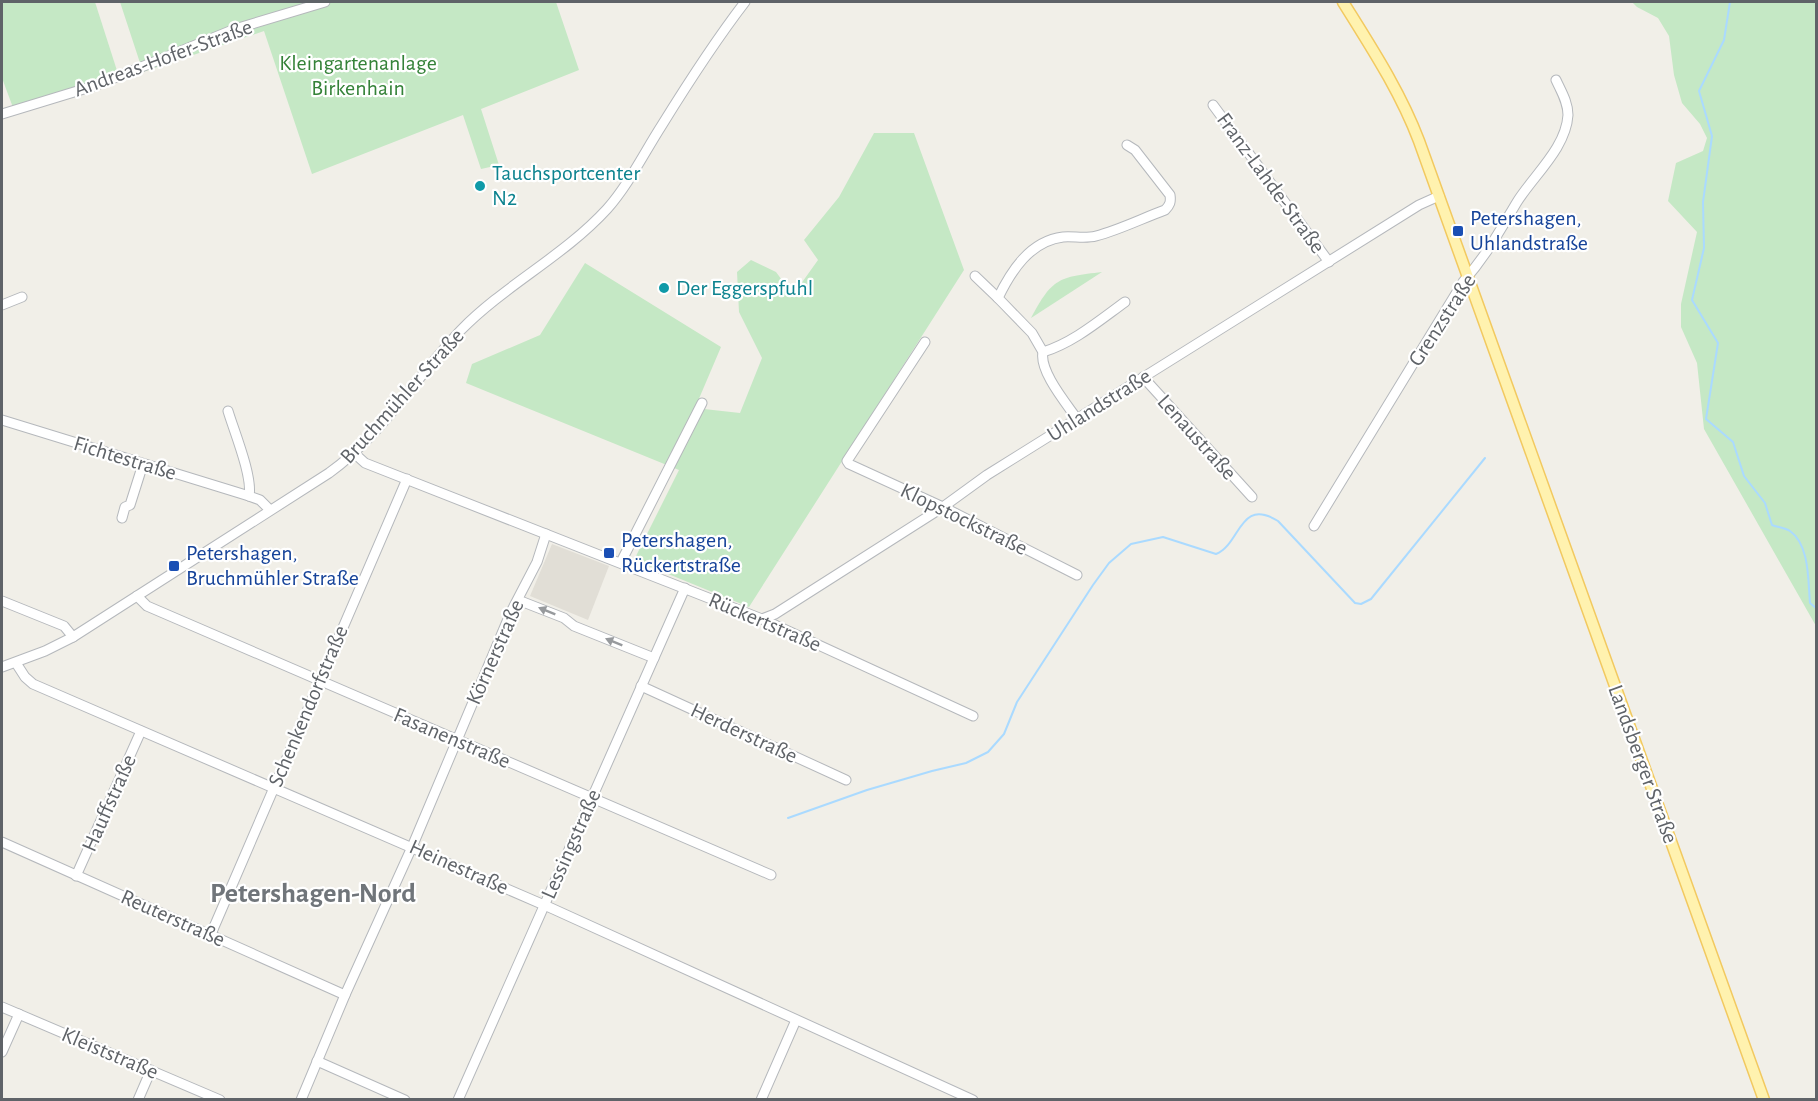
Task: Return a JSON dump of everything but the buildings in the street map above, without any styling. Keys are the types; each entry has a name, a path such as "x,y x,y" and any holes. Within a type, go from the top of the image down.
{"main road":[{"name":"Landsberger Straße","path":"1342,2 1398,92 1419,141 1764,1100"}],"street":[{"name":"Andreas-Hofer-Straße","path":"2,114 96,85 235,29 325,2"},
{"name":"Bruchmühler Straße","path":"2,667 45,651 73,637 329,473 354,453 462,329 517,283 582,235 608,207 626,184 717,39 745,2"},
{"name":"Grenzstraße","path":"1314,526 1468,276 1490,249 1518,201 1560,142 1568,114 1566,102 1556,80"},
{"name":"Franz-Lahde-Straße","path":"1213,105 1329,262"},
{"path":"998,298 1015,267 1043,244 1062,237 1094,237 1165,210 1169,206 1170,195 1135,150 1127,145"},
{"name":"Uhlandstraße","path":"762,619 775,614 943,507 987,475 1143,377 1419,205 1439,196"},
{"path":"975,276 1032,333 1043,352 1041,360 1046,372 1077,419"},
{"path":"2,305 22,297"},
{"path":"1043,352 1054,349 1125,302"},
{"name":"Klopstockstraße","path":"926,342 847,461 1077,575"},
{"name":"Lenaustraße","path":"1143,377 1252,497"},
{"path":"621,562 702,403"},
{"path":"228,411 251,488 249,496"},
{"name":"Fichtestraße","path":"2,420 249,496 260,500 270,510"},
{"name":"Rückertstraße","path":"354,453 365,463 762,619 974,716"},
{"path":"122,518 125,507 130,505 143,464"},
{"name":"Schenkendorfstraße","path":"211,934 406,479"},
{"name":"Körnerstraße","path":"301,1100 345,994 412,847 511,612 537,562 546,534"},
{"name":"Lessingstraße","path":"458,1100 685,588"},
{"name":"Fasanenstraße","path":"137,596 147,606 771,874"},
{"path":"518,600 564,618 574,626 654,658"},
{"path":"2,601 64,626 73,637"},
{"name":"Heinestraße","path":"16,663 25,677 33,684 544,905 973,1100"},
{"name":"Herderstraße","path":"641,686 846,780"},
{"name":"Hauffstraße","path":"76,876 141,731"},
{"name":"Reuterstraße","path":"2,842 345,994"},
{"name":"Kleiststraße","path":"2,1007 220,1100"},
{"path":"2,1052 19,1014"},
{"path":"761,1100 796,1020"},
{"path":"317,1061 405,1100"},
{"path":"138,1100 151,1070"}],"shaded area":[{"path":"552,544 609,566 588,620 530,596"}],"green space":[{"path":"2,2 95,2 120,80 15,113 2,78"},
{"name":"Kleingartenanlage Birkenhain","path":"120,2 556,2 579,70 481,109 499,165 481,169 463,115 312,174 264,31 143,72"},
{"path":"1632,2 1816,2 1816,626 1704,429 1697,363 1681,327 1681,304 1697,232 1668,201 1676,163 1703,151 1707,138 1700,124 1682,103 1674,75 1669,36 1658,18"},
{"path":"874,133 914,133 964,270 749,607 634,560 679,470 466,383 472,364 540,335 585,263 721,347 695,408 740,413 762,358 739,312 737,272 751,260 776,272 793,295 818,260 804,240 839,197"},
{"path":"1102,272 1031,318 1051,287 1058,282 1066,278"}],"waterway":[{"path":"1730,2 1724,40 1699,91 1712,136 1703,202 1704,248 1692,300 1718,343 1706,419 1733,442 1744,476 1765,503 1772,525 1786,529 1797,537 1807,564 1810,603 1816,608"},
{"path":"788,818 867,790 966,763 988,752 1004,734 1017,702 1093,585 1109,563 1131,544 1163,537 1216,554 1224,549 1248,518 1265,515 1278,521 1355,603 1361,604 1371,599 1485,458"}],"place":[{"name":"Tauchsportcenter N2","path":"480,186"},
{"name":"Petershagen, Uhlandstraße","path":"1458,231"},
{"name":"Der Eggerspfuhl","path":"664,288"},
{"name":"Petershagen, Rückertstraße","path":"609,553"},
{"name":"Petershagen, Bruchmühler Straße","path":"174,566"}],"district":[{"name":"Petershagen-Nord","path":"313,894"}]}
